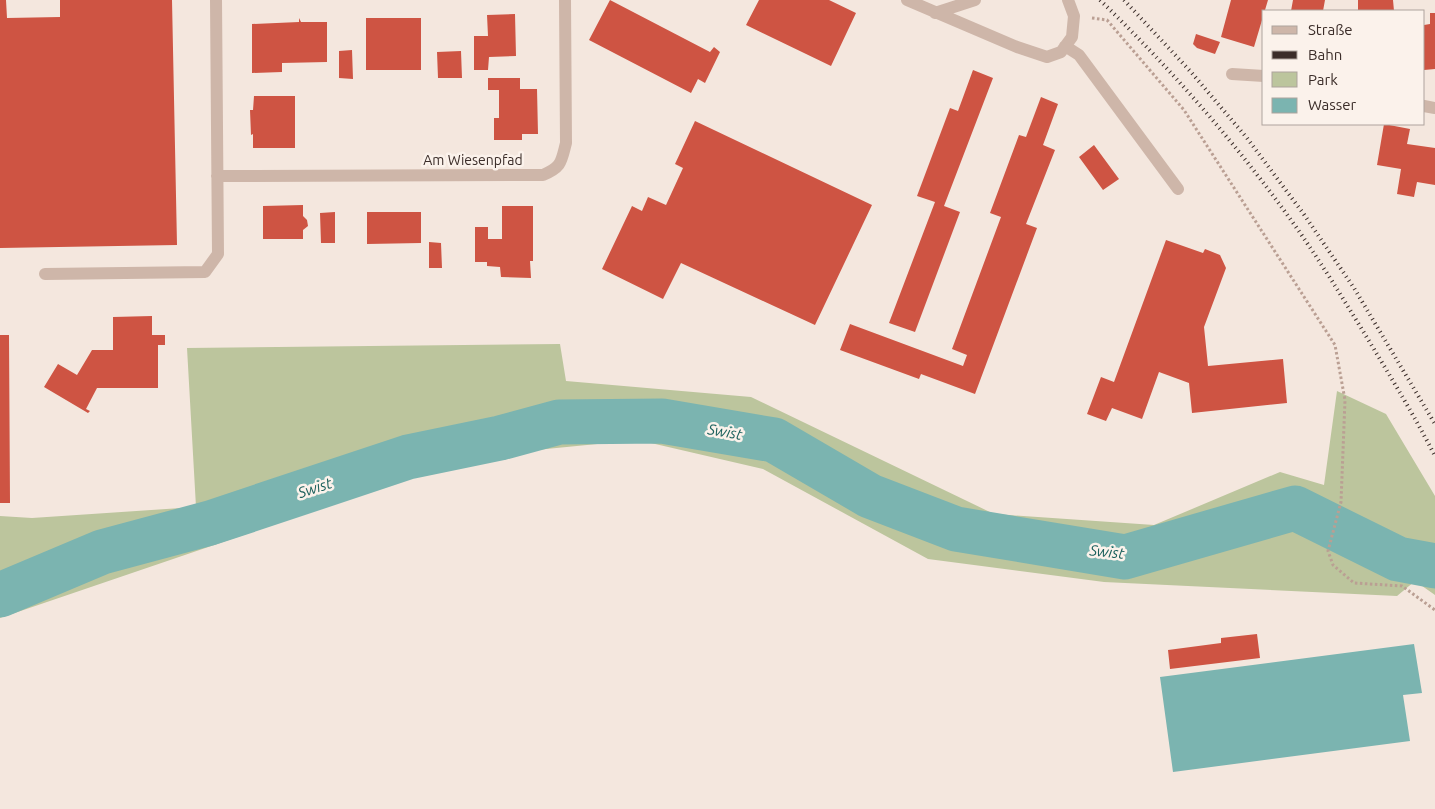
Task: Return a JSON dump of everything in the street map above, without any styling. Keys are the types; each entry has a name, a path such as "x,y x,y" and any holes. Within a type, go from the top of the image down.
{"street":[{"path":"45,274 205,272 218,254 216,0"},
{"name":"Am Wiesenpfad","path":"217,176 543,175 557,169 566,143 565,0"},
{"path":"907,0 1017,47 1047,57 1061,52 1072,37 1074,16 1068,0"},
{"path":"935,13 976,0"},
{"path":"1065,46 1079,55 1178,189"},
{"path":"1232,74 1262,76"}],"path":[{"path":"1074,16 1107,20 1184,110 1335,345 1345,400 1341,502 1328,551 1334,566 1354,583 1402,586 1434,608"}],"green space":[{"path":"560,344 566,381 751,397 994,514 1154,525 1280,472 1324,485 1337,391 1386,414 1435,496 1435,595 1415,581 1397,596 1104,582 928,559 763,469 638,440 475,456 0,618 0,516 32,518 196,507 187,348"}],"water":[{"path":"1414,644 1422,693 1403,695 1410,741 1173,772 1160,677"}],"building":[{"path":"0,0 6,0 7,18 60,17 60,0 172,0 177,245 0,248"},
{"path":"610,0 710,52 714,47 720,52 705,83 698,79 691,93 589,40"},
{"path":"759,0 829,0 856,13 831,66 746,25"},
{"path":"1231,0 1268,0 1265,10 1262,10 1262,20 1254,47 1221,37"},
{"path":"1293,0 1325,0 1323,10 1291,10"},
{"path":"1358,0 1393,0 1394,10 1358,10"},
{"path":"1430,13 1435,13 1435,69 1425,70 1425,25 1430,24"},
{"path":"515,14 516,56 489,57 488,70 474,70 474,36 488,36 487,15"},
{"path":"299,18 301,22 327,22 327,62 282,63 282,72 252,73 252,24 299,22"},
{"path":"366,18 421,18 421,70 366,70"},
{"path":"1196,34 1220,42 1215,54 1197,48 1193,44"},
{"path":"352,50 353,79 339,78 339,51"},
{"path":"461,51 462,78 438,78 437,52"},
{"path":"973,70 993,78 944,206 960,212 915,332 889,323 935,202 917,196 950,108 958,111"},
{"path":"488,78 520,78 520,89 537,89 538,134 522,134 522,140 494,140 494,118 499,118 499,90 488,90"},
{"path":"254,96 295,96 295,148 253,148 250,110 253,110"},
{"path":"1041,97 1058,104 1043,145 1055,150 1026,224 1037,228 975,394 921,374 919,379 840,350 850,324 963,366 967,355 952,349 1001,217 990,213 1019,135 1026,137"},
{"path":"695,121 872,205 815,325 681,263 663,299 602,269 632,206 642,211 648,197 666,205 683,168 675,164"},
{"path":"1384,125 1410,129 1407,144 1435,148 1435,185 1417,182 1414,197 1397,194 1401,169 1377,165"},
{"path":"1094,145 1119,179 1103,190 1079,157"},
{"path":"303,205 303,216 307,220 308,226 303,230 303,239 263,239 263,206"},
{"path":"502,206 533,206 533,261 530,261 531,278 501,277 500,267 487,266 487,262 475,262 475,227 488,227 488,239 502,239"},
{"path":"335,212 335,243 321,243 320,213"},
{"path":"367,212 421,212 421,243 367,244"},
{"path":"1166,240 1203,253 1205,249 1220,255 1226,268 1204,327 1208,366 1283,359 1287,403 1192,413 1189,383 1159,372 1142,419 1112,408 1106,421 1087,414 1101,377 1114,382"},
{"path":"429,242 441,243 442,268 429,268"},
{"path":"152,316 152,335 165,335 165,345 158,345 158,388 97,388 86,409 90,411 88,413 44,387 58,364 77,375 92,350 113,350 113,317"},
{"path":"0,335 9,335 10,503 0,503"},
{"path":"1257,634 1260,658 1170,669 1168,650 1221,643 1221,638"}],"waterway":[{"name":"Swist","path":"0,595 102,552 210,523 408,457 500,438 559,422 662,421 774,440 870,496 956,529 1125,557 1295,508 1398,559 1435,566"}],"railway":[{"path":"1100,0 1200,106 1247,162 1291,220 1369,341 1435,456"},
{"path":"1124,0 1191,72 1247,138 1303,213 1354,288 1435,424"}]}
